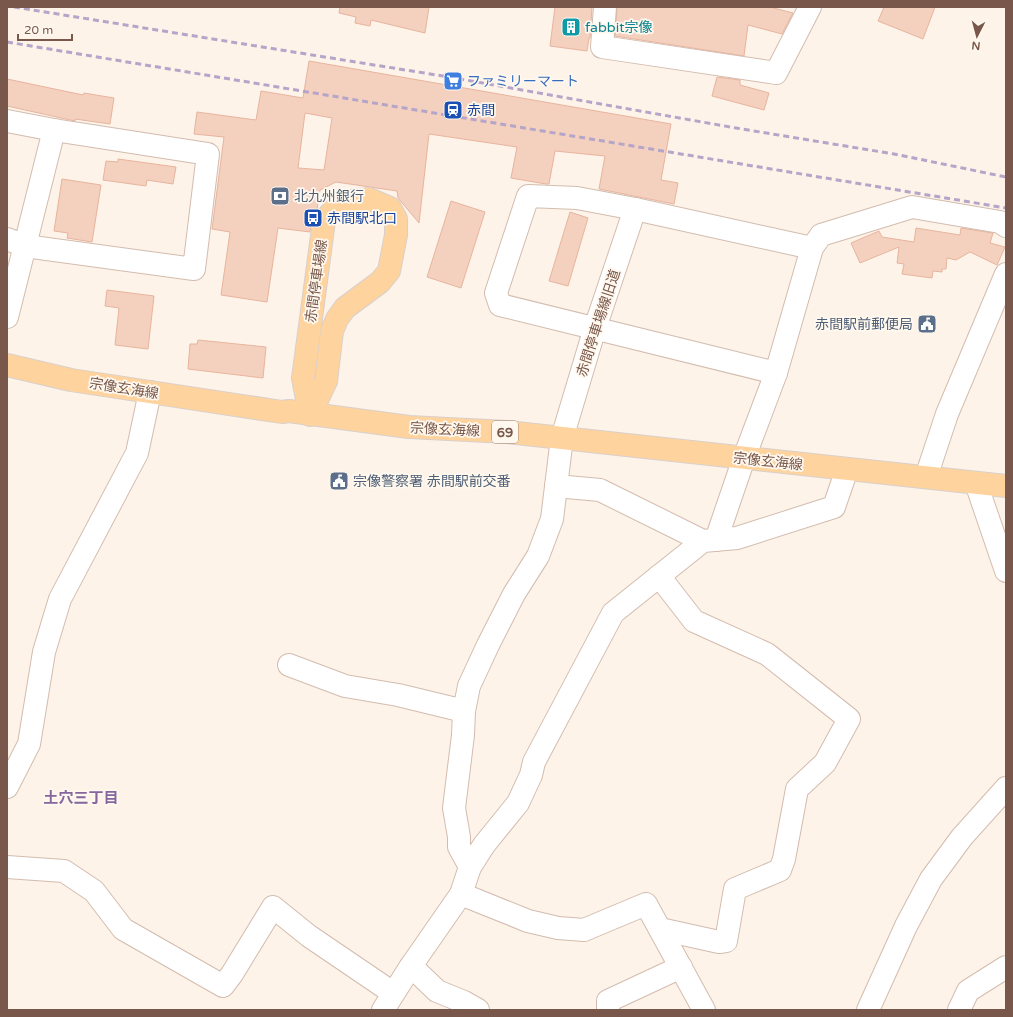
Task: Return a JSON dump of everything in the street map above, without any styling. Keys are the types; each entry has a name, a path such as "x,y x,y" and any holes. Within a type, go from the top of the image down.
{"main road":[{"name":"赤間停車場線","path":"373,199 390,208 396,219 396,235 390,271 380,282 345,308 337,319 332,332 326,381 310,414 302,378 324,221 336,206 347,200 373,199"},
{"name":"宗像玄海線","path":"7,365 71,380 282,412 289,411 409,427 507,432 1006,486"}],"street":[{"path":"605,7 602,47 776,73 810,7"},
{"path":"7,121 54,130 208,154 194,269 16,242"},
{"path":"7,317 16,242 54,130"},
{"path":"776,373 500,305 496,293 528,196 577,198 635,209 812,248"},
{"path":"710,541 744,458 776,373 812,248 821,235 912,207 1000,222 1006,226"},
{"name":"赤間停車場線旧道","path":"470,866 459,848 459,837 454,808 463,734 464,711 470,686 488,645 514,594 538,556 552,519 562,438 595,328 635,209"},
{"path":"926,477 947,414 1006,274"},
{"path":"7,787 29,744 44,652 60,599 137,453 150,392"},
{"path":"7,867 64,871 94,891 123,928 223,986 273,907 388,1002 461,894 470,866 484,845 518,803 531,775 534,762 613,613 659,576 710,541 737,538 834,507 847,469"},
{"path":"976,483 1006,571"},
{"path":"556,486 600,490 710,541"},
{"path":"659,576 694,621 767,654 850,719 825,763 797,789 784,859 780,870 735,889 726,941 719,942 660,929"},
{"path":"289,665 345,686 398,695 464,711"},
{"path":"868,1010 906,926 931,878 962,837 1006,788"},
{"path":"461,894 528,921 558,928 584,930 646,904 704,1010"},
{"path":"411,966 438,991 464,1002 478,1010"},
{"path":"608,1010 608,1001 681,967"},
{"path":"958,1010 968,991 1006,967"}],"building":[{"path":"340,7 429,7 425,33 371,20 370,26 355,23 356,17 339,13"},
{"name":"fabbit宗像","path":"555,7 592,7 590,38 587,51 550,46"},
{"path":"617,7 770,7 793,13 782,34 748,25 744,56 615,36"},
{"path":"884,7 935,7 923,39 878,21"},
{"path":"309,61 671,124 661,180 678,183 674,204 599,189 605,156 555,151 549,184 546,184 511,178 517,147 429,134 419,223 398,198 397,191 336,182 320,190 317,210 312,219 310,232 278,228 267,302 221,295 230,232 212,229 224,137 194,134 197,112 256,120 261,91 303,98","holes":["305,113 332,118 324,170 298,168"]},
{"path":"717,77 740,80 740,85 769,93 764,110 712,96"},
{"path":"7,79 83,95 84,93 114,98 110,124 75,119 75,121 7,106"},
{"path":"118,159 176,167 173,184 147,180 146,186 103,180 106,161 118,162"},
{"path":"62,179 101,185 92,242 67,238 68,233 54,231"},
{"path":"451,201 485,212 461,288 427,277"},
{"path":"570,212 588,218 568,286 549,281"},
{"path":"916,228 960,235 961,228 993,233 990,243 1005,247 997,265 970,252 956,260 947,258 946,269 942,269 942,272 933,271 932,278 902,274 904,264 897,263 899,247 860,263 851,243 879,231 882,237 914,242"},
{"path":"107,290 154,296 148,349 115,345 119,308 105,306"},
{"path":"198,340 266,347 263,378 188,369 190,344 197,344"}],"railway":[{"path":"14,7 449,77 736,128 894,154 1006,177"},
{"path":"7,42 1006,208"}],"place":[{"name":"fabbit宗像","path":"571,27"},
{"name":"ファミリーマート","path":"453,81"},
{"name":"赤間","path":"453,110"},
{"name":"北九州銀行","path":"280,196"},
{"name":"赤間駅北口","path":"313,218"},
{"name":"赤間駅前郵便局","path":"927,324"},
{"name":"宗像警察署 赤間駅前交番","path":"339,481"}],"district":[{"name":"土穴三丁目","path":"81,798"}]}
